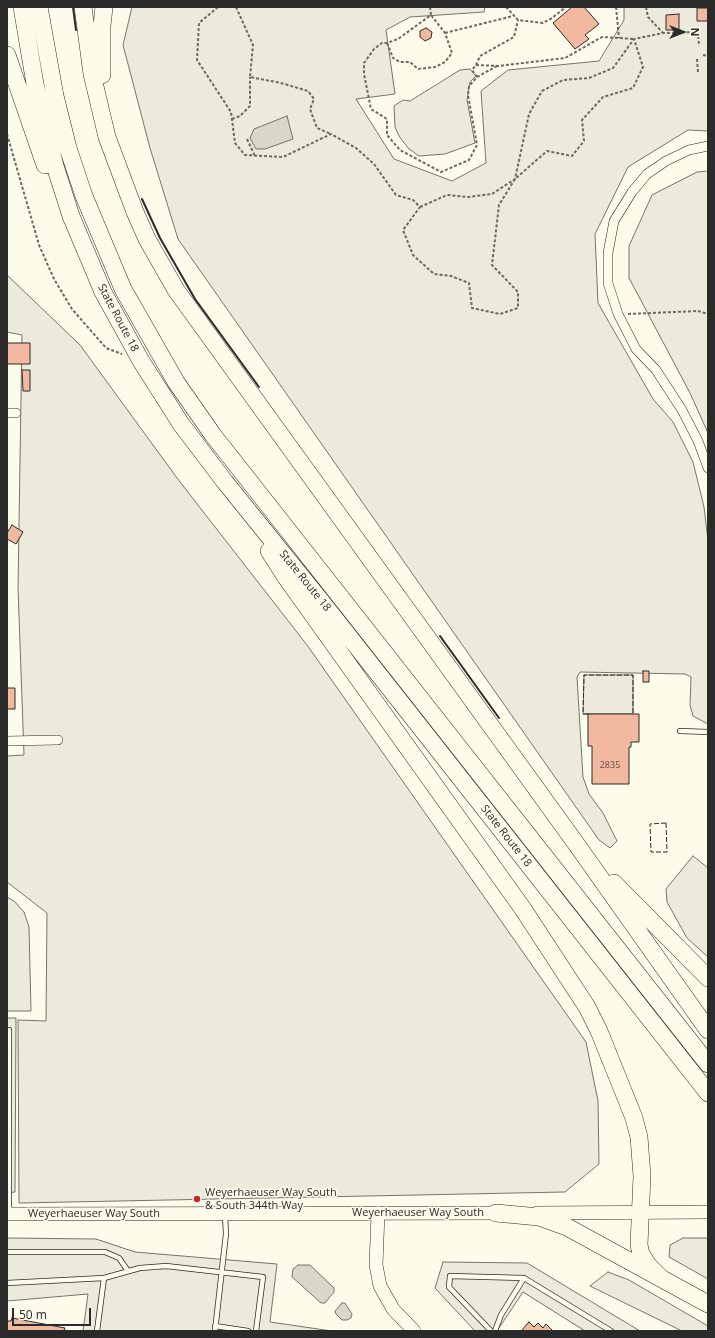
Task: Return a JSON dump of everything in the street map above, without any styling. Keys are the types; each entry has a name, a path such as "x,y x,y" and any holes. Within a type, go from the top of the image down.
{"highway":[{"name":"State Route 18","path":"22,7 35,84 55,166 84,249 122,329 141,361 182,424 225,482 321,601 708,1093"},
{"name":"State Route 18","path":"39,7 46,53 59,111 68,148 84,196 123,289 176,382 213,435 708,1064"},
{"path":"83,7 92,74 107,137 135,212 147,239 176,290 577,845 708,1030"},
{"path":"104,7 101,62 107,137"},
{"path":"7,55 55,193 84,249"},
{"path":"225,482 285,576 523,909 587,1007 600,1032 626,1095 639,1137 642,1176 639,1245 641,1254 648,1265 662,1278"},
{"path":"577,845 708,978"},
{"path":"496,1213 539,1217 567,1227 708,1304"}],"street":[{"path":"708,146 689,150 666,161 648,174 632,192 614,221 608,253 608,283 618,314 636,348 656,370 682,410 698,441 708,468"},
{"path":"7,741 58,740"},
{"name":"Weyerhaeuser Way South","path":"8,1214 708,1212"},
{"path":"378,1214 376,1265 380,1286 393,1309 414,1331"}],"lane":[{"path":"680,731 708,732"},
{"path":"7,1030 9,1030 8,1214"},
{"path":"225,1214 226,1234 215,1329 248,1331"},
{"path":"7,1252 106,1252 119,1258 128,1271"},
{"path":"7,1283 104,1278 140,1268 166,1266 263,1277 256,1331"},
{"path":"492,1331 449,1287 450,1276 524,1278 611,1331"},
{"path":"97,1331 104,1278"},
{"path":"495,1331 500,1315 524,1278"}],"path":[{"path":"218,7 199,23 197,60 230,112 235,143 245,155 283,156 331,134"},
{"path":"232,119 240,116 250,106 250,78 253,45 236,7"},
{"path":"387,43 393,58 400,62 410,62 418,69 425,69 445,62 452,53 445,33 431,15 430,7"},
{"path":"506,7 518,20 543,22 552,18 566,7"},
{"path":"616,7 619,38"},
{"path":"646,7 648,17 663,33"},
{"path":"431,15 398,39 387,43 382,43 374,49 364,63 364,74 371,109 387,119 387,135 400,150 442,172 469,160 477,145 468,95 469,86 477,77 498,66"},
{"path":"445,33 513,16"},
{"path":"477,77 472,70 480,56 514,37 518,20"},
{"path":"476,65 498,66 565,58 602,37 634,38 663,33 698,32 699,46"},
{"path":"634,38 613,68 589,78 563,80 542,91 529,114 515,179 500,205 492,265 518,292 518,308 500,314 472,308 469,283 451,276 434,274 413,255 403,230 420,207 447,195 468,197 492,194 515,179 547,151 572,156 584,141 582,120 587,114 603,97 633,88 643,67 634,38"},
{"path":"703,55 708,56"},
{"path":"697,59 698,72"},
{"path":"250,78 281,83 308,91 314,99 310,109 317,128 356,148 374,164 396,194 413,200 420,207"},
{"path":"7,134 39,245 54,279 72,309 106,348 141,361"},
{"path":"247,139 255,156"},
{"path":"618,314 698,312 708,314"}],"shaded area":[{"path":"132,7 485,7 484,12 410,17 386,30 395,94 356,99 394,159 452,181 486,163 481,91 508,70 599,61 624,20 624,7 708,7 708,131 688,130 628,167 595,234 598,303 653,399 673,422 693,462 704,507 708,541 708,724 693,716 690,705 691,677 685,674 580,672 577,677 583,777 589,794 603,813 617,841 610,848 599,840 178,239 150,148 123,45"},
{"path":"470,69 476,76 470,82 467,100 475,143 445,154 419,156 408,148 399,136 395,127 394,106 403,100 410,101 460,70"},
{"path":"287,116 293,139 265,149 256,149 250,138 254,129"},
{"path":"708,171 708,433 690,393 629,278 629,246 652,195 697,172"},
{"path":"7,275 80,345 180,482 307,645 586,1042 598,1101 599,1164 565,1192 19,1203 18,1020 46,1021 47,913 7,882 7,756 24,755 18,588 22,335 7,332"},
{"path":"584,675 633,675 633,714 583,714"},
{"path":"693,856 708,868 708,957 687,938 667,902 666,889"},
{"path":"7,897 14,901 24,912 29,927 31,1011 7,1011"},
{"path":"7,1018 16,1018 15,1192 7,1193"},
{"path":"7,1238 96,1239 135,1252 277,1264 270,1322 332,1331 83,1331 88,1294 7,1301"},
{"path":"683,1238 708,1238 708,1279 669,1257 670,1245"},
{"path":"443,1262 527,1263 640,1331 585,1331 523,1292 497,1331 475,1331 435,1288"},
{"path":"298,1265 310,1265 334,1288 334,1292 325,1303 321,1303 292,1277 293,1269"},
{"path":"608,1272 629,1280 708,1326 708,1331 682,1331 590,1286"},
{"path":"342,1303 345,1303 352,1314 351,1318 347,1320 342,1320 335,1311"}],"building":[{"path":"572,7 584,7 599,24 585,35 589,39 575,49 553,23"},
{"path":"697,8 708,8 708,21 697,21"},
{"path":"679,14 679,30 666,30 666,15"},
{"path":"426,28 432,32 431,38 425,41 420,37 420,31"},
{"path":"7,343 30,343 30,364 7,364"},
{"path":"22,370 30,370 30,391 23,391"},
{"path":"12,525 23,532 16,544 7,539 7,533"},
{"path":"643,671 649,671 649,682 643,682"},
{"path":"7,688 15,688 15,709 7,709"},
{"path":"588,714 639,714 639,742 631,742 631,747 629,747 629,784 592,784 592,746 588,746"},
{"path":"12,1318 65,1328 64,1331 7,1331 7,1321 11,1321"},
{"path":"529,1322 534,1327 538,1323 543,1328 546,1324 553,1331 521,1331"}],"fence":[{"path":"588,714 583,714 584,675 633,675 633,714"},
{"path":"666,823 667,852 651,852 650,824 666,823"}],"wall":[{"path":"73,7 76,30"},
{"path":"142,199 160,238 195,299 259,387"},
{"path":"440,636 499,718"}],"place":[{"name":"Weyerhaeuser Way South & South 344th Way","path":"197,1199"}]}
